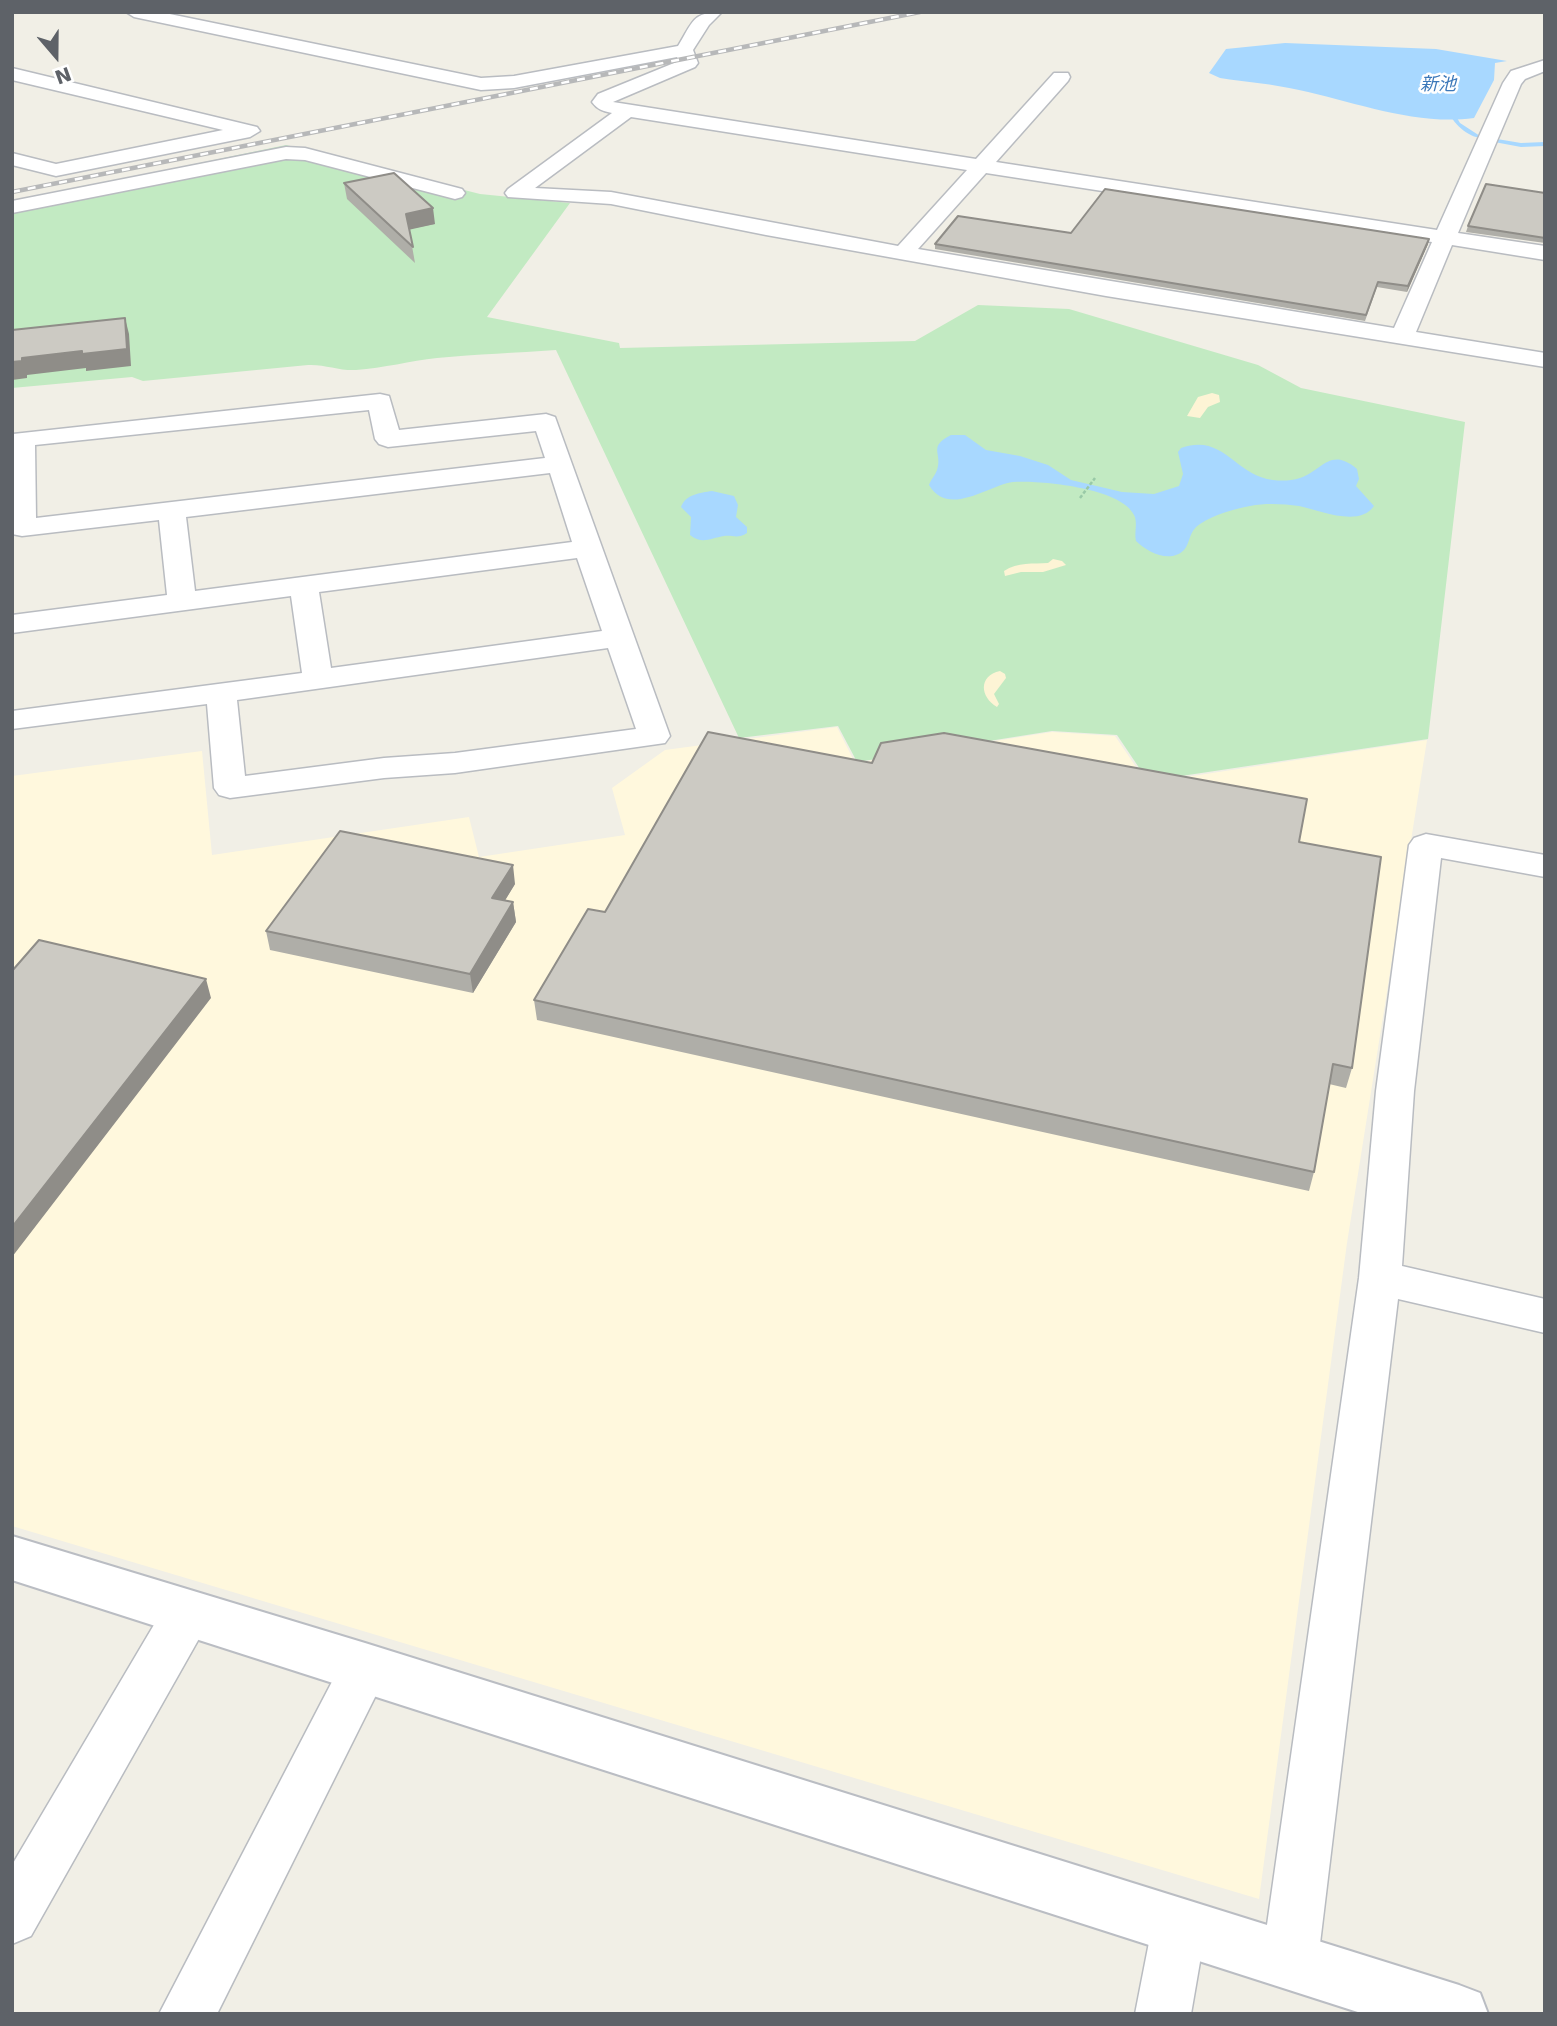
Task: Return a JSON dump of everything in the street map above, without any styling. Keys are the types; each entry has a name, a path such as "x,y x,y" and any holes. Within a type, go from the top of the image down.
{"street":[{"path":"134,12 481,84 514,82 684,50 702,22 714,12"},
{"path":"684,50 689,63 605,98 602,102 606,106 627,111 1545,253"},
{"path":"1402,336 1511,83 1518,75 1545,65"},
{"path":"12,74 250,131 56,170 12,159"},
{"path":"904,253 1061,77"},
{"path":"627,111 515,193 622,200 904,253 1545,360"},
{"path":"12,207 286,153 305,154 455,193"},
{"path":"221,693 230,788 384,768 456,764 654,736 546,422 388,439 380,401 22,439 17,480 22,528 560,464"},
{"path":"172,510 182,601"},
{"path":"12,624 588,548"},
{"path":"304,586 318,680"},
{"path":"12,720 620,638"},
{"path":"1290,1960 1380,1278 1395,1091 1426,845 1545,866"},
{"path":"1380,1278 1545,1316"},
{"path":"12,1558 365,1667 1459,2014"},
{"path":"12,1917 188,1612"},
{"path":"187,2014 365,1667"},
{"path":"1163,2014 1179,1927"}],"path":[{"path":"1080,498 1095,478"}],"shaded area":[{"path":"837,727 855,763 1052,732 1115,736 1147,783 1427,740 1347,1243 1259,1899 12,1526 12,776 202,751 212,855 469,817 479,857 625,835 612,788 665,750"}],"green space":[{"path":"286,145 480,194 570,203 487,317 619,343 620,348 915,341 978,305 1069,309 1258,365 1301,388 1465,422 1428,739 1148,781 1117,735 1052,731 857,762 838,726 739,738 556,350 437,358 356,370 308,365 143,381 132,377 12,388 12,202"}],"sand":[{"path":"1212,393 1219,395 1220,402 1208,407 1200,418 1187,416 1198,397"},
{"path":"1053,559 1066,565 1043,572 1021,572 1005,576 1004,571 1015,566 1048,563"},
{"path":"1000,671 1006,678 994,694 999,704 997,707 987,698 984,687 988,677"}],"water":[{"name":"新池","path":"1285,43 1436,49 1507,61 1495,63 1494,80 1474,118 1452,120 1386,112 1289,88 1220,78 1209,73 1226,49"},
{"path":"951,435 965,435 986,450 1020,456 1048,465 1071,480 1122,492 1154,494 1179,486 1183,474 1178,452 1181,448 1196,445 1219,450 1248,471 1276,480 1300,478 1327,462 1340,460 1357,469 1359,479 1356,486 1374,506 1359,516 1349,517 1299,506 1250,506 1218,515 1200,524 1193,530 1184,550 1178,554 1159,555 1136,541 1135,518 1126,506 1098,492 1060,484 1013,482 958,499 947,499 937,494 929,485 938,464 938,447"},
{"path":"712,491 734,496 738,505 736,517 747,527 747,533 703,540 690,535 691,517 681,507 683,503 690,497"}],"building":[{"path":"394,173 433,208 406,214 413,247 344,183"},
{"path":"1486,184 1545,193 1545,238 1468,226"},
{"path":"1105,189 1429,239 1408,286 1378,282 1366,315 935,244 958,216 1071,233"},
{"path":"125,318 127,349 82,354 82,351 22,358 22,361 12,362 12,330"},
{"path":"708,732 872,763 881,743 944,733 1307,799 1299,842 1381,857 1352,1068 1333,1064 1314,1172 534,1000 588,909 605,912"},
{"path":"340,831 513,865 492,898 513,902 470,974 266,931"},
{"path":"39,940 206,979 12,1227 12,971"}],"waterway":[{"path":"1448,107 1458,124 1478,137"},
{"path":"1491,140 1521,145 1545,144"}],"railway":[{"path":"12,192 920,12"}]}
